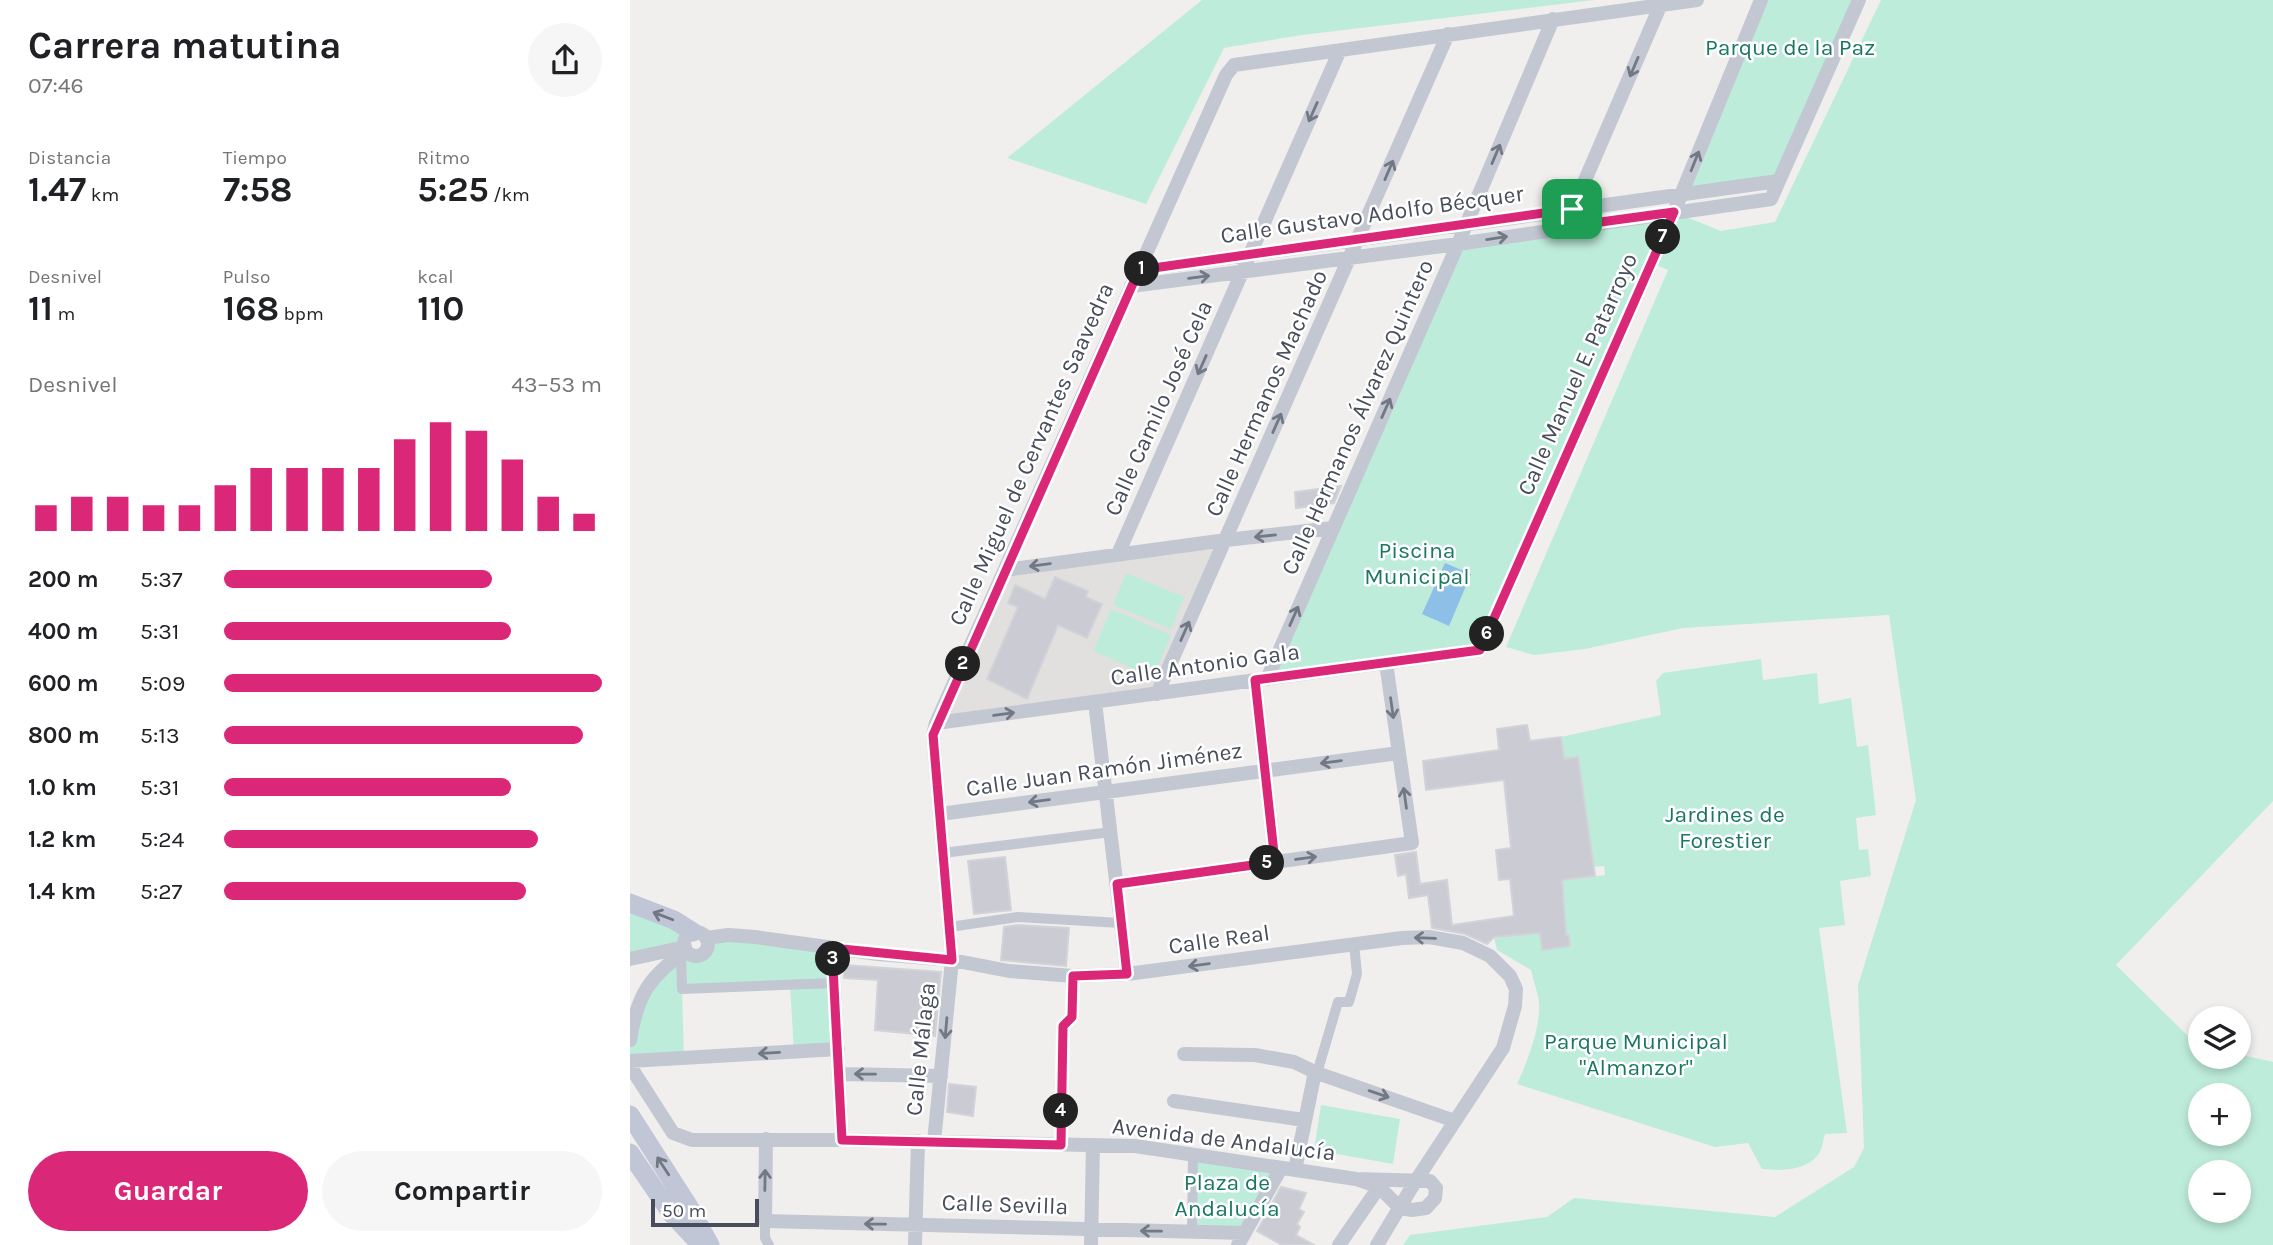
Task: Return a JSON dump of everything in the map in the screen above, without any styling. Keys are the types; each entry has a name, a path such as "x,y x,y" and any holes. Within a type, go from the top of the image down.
{"main road":[{"path":"630,904 674,920 690,945"},
{"path":"630,1115 690,1207 710,1245"},
{"path":"630,1153 671,1213 701,1245"}],"street":[{"path":"1340,50 1697,0"},
{"name":"Calle Manuel E. Patarroyo","path":"1480,650 1674,212 1761,0"},
{"path":"1779,181 1859,0"},
{"path":"1564,227 1661,5"},
{"name":"Calle Hermanos Álvarez Quintero","path":"1261,680 1333,528 1467,224 1553,19"},
{"name":"Calle Hermanos Machado","path":"1157,694 1352,257 1448,34"},
{"name":"Calle Miguel de Cervantes Saavedra","path":"952,960 933,735 936,723 1226,75 1234,65 1340,50"},
{"name":"Calle Camilo José Cela","path":"1118,554 1340,50"},
{"name":"Calle Gustavo Adolfo Bécquer","path":"1139,270 1779,181"},
{"name":"Calle Gustavo Adolfo Bécquer","path":"1131,286 1458,244 1771,199 1779,181"},
{"path":"1005,570 1333,528"},
{"name":"Calle Antonio Gala","path":"936,723 1480,650"},
{"path":"1117,884 1412,843 1386,663"},
{"path":"1261,680 1265,771 1275,862"},
{"path":"1095,702 1127,974"},
{"name":"Calle Juan Ramón Jiménez","path":"940,814 1399,753"},
{"path":"943,853 1111,832"},
{"path":"950,927 1018,917 1121,923"},
{"name":"Calle Real","path":"651,954 728,935 952,960 1009,971 1073,976 1127,974 1402,938 1429,937 1463,943 1490,956 1510,976 1516,989 1515,1006 1503,1048 1455,1121"},
{"path":"1241,1239 1288,1169 1338,1002 1349,1002 1357,974 1354,944"},
{"path":"690,945 682,989 834,983"},
{"path":"630,1040 634,1013 647,987 663,967 690,945"},
{"path":"832,948 842,1140"},
{"path":"630,959 651,954"},
{"path":"630,965 651,954"},
{"name":"Calle Málaga","path":"934,1142 952,960"},
{"path":"1061,1145 1063,1026 1072,1017 1073,976"},
{"path":"630,1063 838,1049"},
{"path":"1184,1054 1255,1055 1294,1062 1455,1121 1377,1245"},
{"name":"Avenida de Andalucía","path":"630,1063 673,1133 692,1140 1135,1146 1356,1179 1415,1182"},
{"path":"839,1074 941,1076"},
{"path":"1174,1101 1304,1120"},
{"path":"766,1139 765,1238 769,1245"},
{"path":"915,1245 918,1141"},
{"path":"1090,1245 1093,1145"},
{"path":"1192,1232 1193,1155"},
{"path":"1356,1179 1379,1187 1400,1208 1426,1208 1435,1198 1436,1188 1430,1181 1415,1182"},
{"path":"1339,1245 1379,1187"},
{"name":"Calle Sevilla","path":"765,1221 1192,1232 1241,1239"}],"shaded area":[{"path":"1226,540 1157,694 936,723 1005,570"}],"green space":[{"path":"1202,0 1594,0 1302,35 1224,48 1146,204 1007,158"},
{"name":"Parque de la Paz","path":"1761,0 1859,0 1778,181 1681,194"},
{"name":"Piscina Municipal","path":"1881,0 2273,0 2273,801 2116,965 2188,1036 2188,1069 2251,1069 2251,1057 2273,1062 2273,1245 1403,1245 1410,1235 1547,1217 1574,1198 1775,1217 1854,1167 1864,1148 1858,985 1916,800 1889,615 1683,628 1585,649 1534,655 1506,647 1668,270 1652,263 1480,650 1267,679 1458,244 1674,212 1721,231 1775,222"},
{"path":"1126,573 1184,597 1171,629 1113,605"},
{"path":"1111,609 1171,635 1153,677 1093,651"},
{"name":"Jardines de Forestier","path":"1761,659 1763,680 1817,673 1819,704 1851,698 1857,747 1868,745 1876,815 1856,818 1859,850 1868,849 1871,876 1840,881 1845,925 1819,928 1847,1133 1825,1134 1820,1151 1812,1161 1784,1170 1762,1169 1748,1143 1715,1147 1517,1084 1536,1033 1538,999 1531,970 1497,950 1494,937 1540,933 1542,950 1570,946 1569,935 1566,935 1562,880 1605,875 1604,866 1594,867 1578,757 1564,759 1561,737 1661,715 1656,681 1663,673"},
{"path":"630,903 687,937 684,944 630,959"},
{"path":"706,938 832,948 838,1049 794,1052 790,985 682,990 684,1058 630,1061 630,1040 647,987 689,954 704,952 707,946"},
{"path":"1321,1105 1400,1119 1393,1164 1314,1150"},
{"name":"Plaza de Andalucía","path":"1193,1155 1281,1168 1244,1233 1192,1232"}],"water":[{"path":"1445,563 1471,574 1449,626 1422,614"}],"building":[{"path":"1341,486 1334,503 1296,508 1295,492"},
{"path":"1055,577 1088,591 1086,597 1102,604 1087,638 1058,625 1027,699 987,679 1018,607 1008,603 1015,585 1045,599"},
{"path":"1527,725 1530,741 1561,737 1564,759 1578,757 1595,876 1562,880 1566,935 1569,935 1570,946 1542,950 1540,933 1494,937 1487,944 1465,934 1432,928 1428,895 1409,898 1406,874 1398,876 1395,855 1416,852 1420,884 1447,880 1452,925 1514,916 1510,879 1499,880 1496,850 1511,848 1504,780 1426,790 1423,761 1499,750 1497,729"},
{"path":"1005,857 1011,910 974,914 968,861"},
{"path":"1018,925 1069,928 1066,966 1001,960 1004,927"},
{"path":"844,965 941,972 935,1036 875,1030 878,980 844,978"},
{"path":"949,1084 976,1087 973,1116 947,1112"},
{"path":"1281,1187 1306,1193 1299,1209 1304,1212 1297,1224 1300,1227 1296,1235 1314,1245 1282,1245 1257,1231"}],"route":[{"path":"1572,209 1564,227 1674,212 1480,650 1255,680 1275,862 1117,884 1127,974 1073,976 1072,1017 1063,1026 1061,1145 842,1140 832,948 952,960 933,735 936,723 1139,270 1572,209"}],"park label":[{"name":"Parque Municipal \"Almanzor\"","path":"1636,1054"}]}
